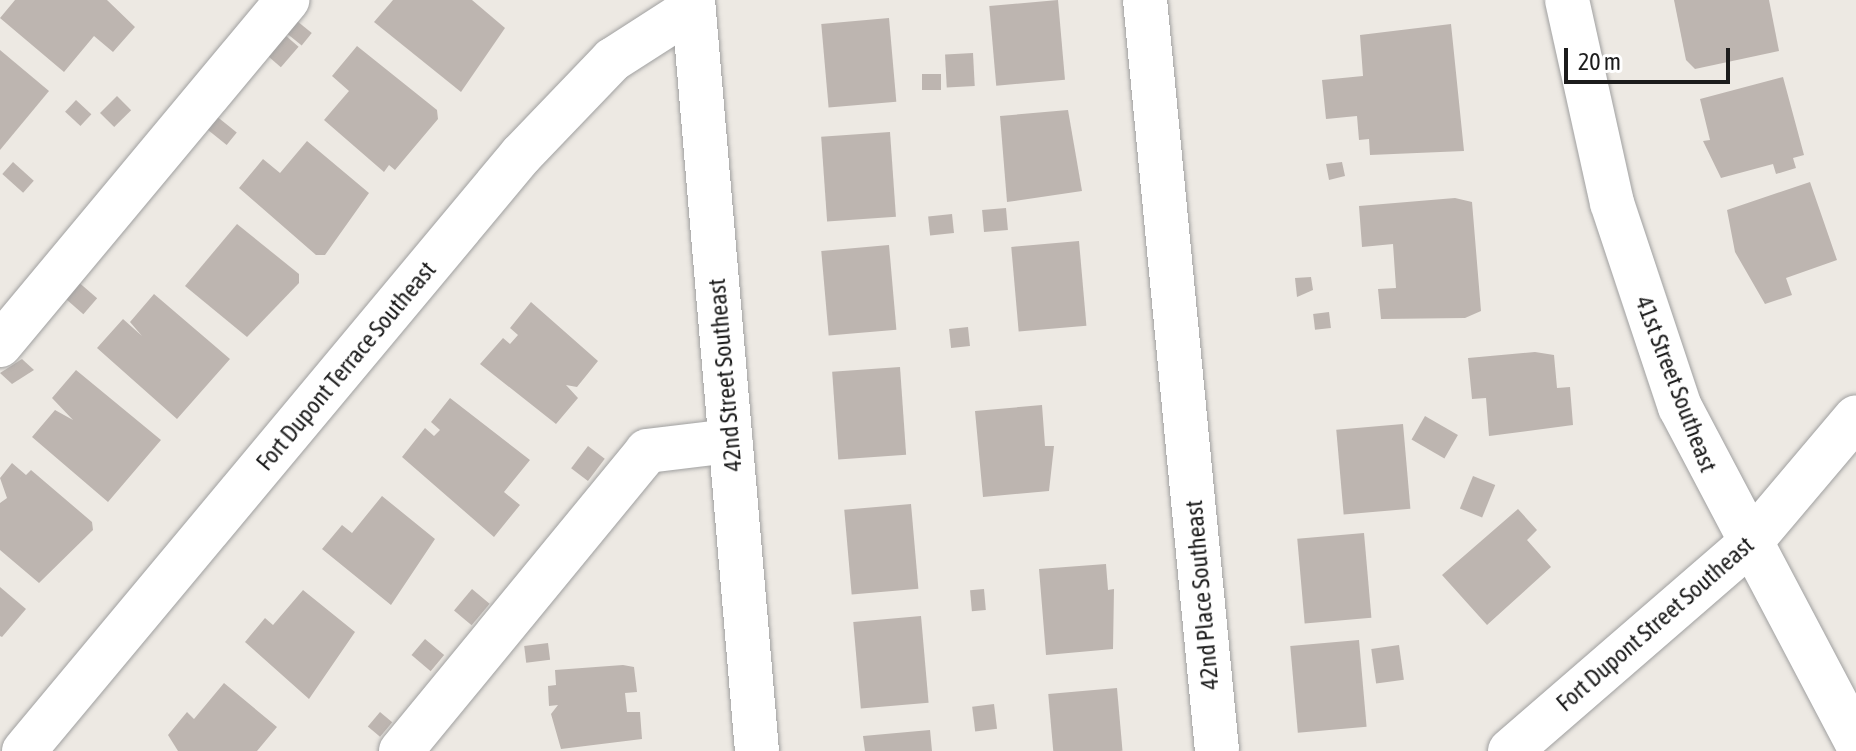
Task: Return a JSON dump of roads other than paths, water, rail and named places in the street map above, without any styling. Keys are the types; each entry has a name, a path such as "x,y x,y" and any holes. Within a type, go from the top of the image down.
{"street":[{"path":"0,345 287,0"},
{"name":"42nd Place Southeast","path":"1145,0 1217,751"},
{"name":"41st Street Southeast","path":"1567,0 1595,136 1652,331 1700,456 1856,741"},
{"name":"42nd Street Southeast","path":"693,4 757,751"},
{"name":"Fort Dupont Terrace Southeast","path":"35,748 521,155 612,60 693,4"},
{"name":"Fort Dupont Street Southeast","path":"1510,751 1748,545 1856,417"},
{"path":"401,751 647,451 730,441"}]}
